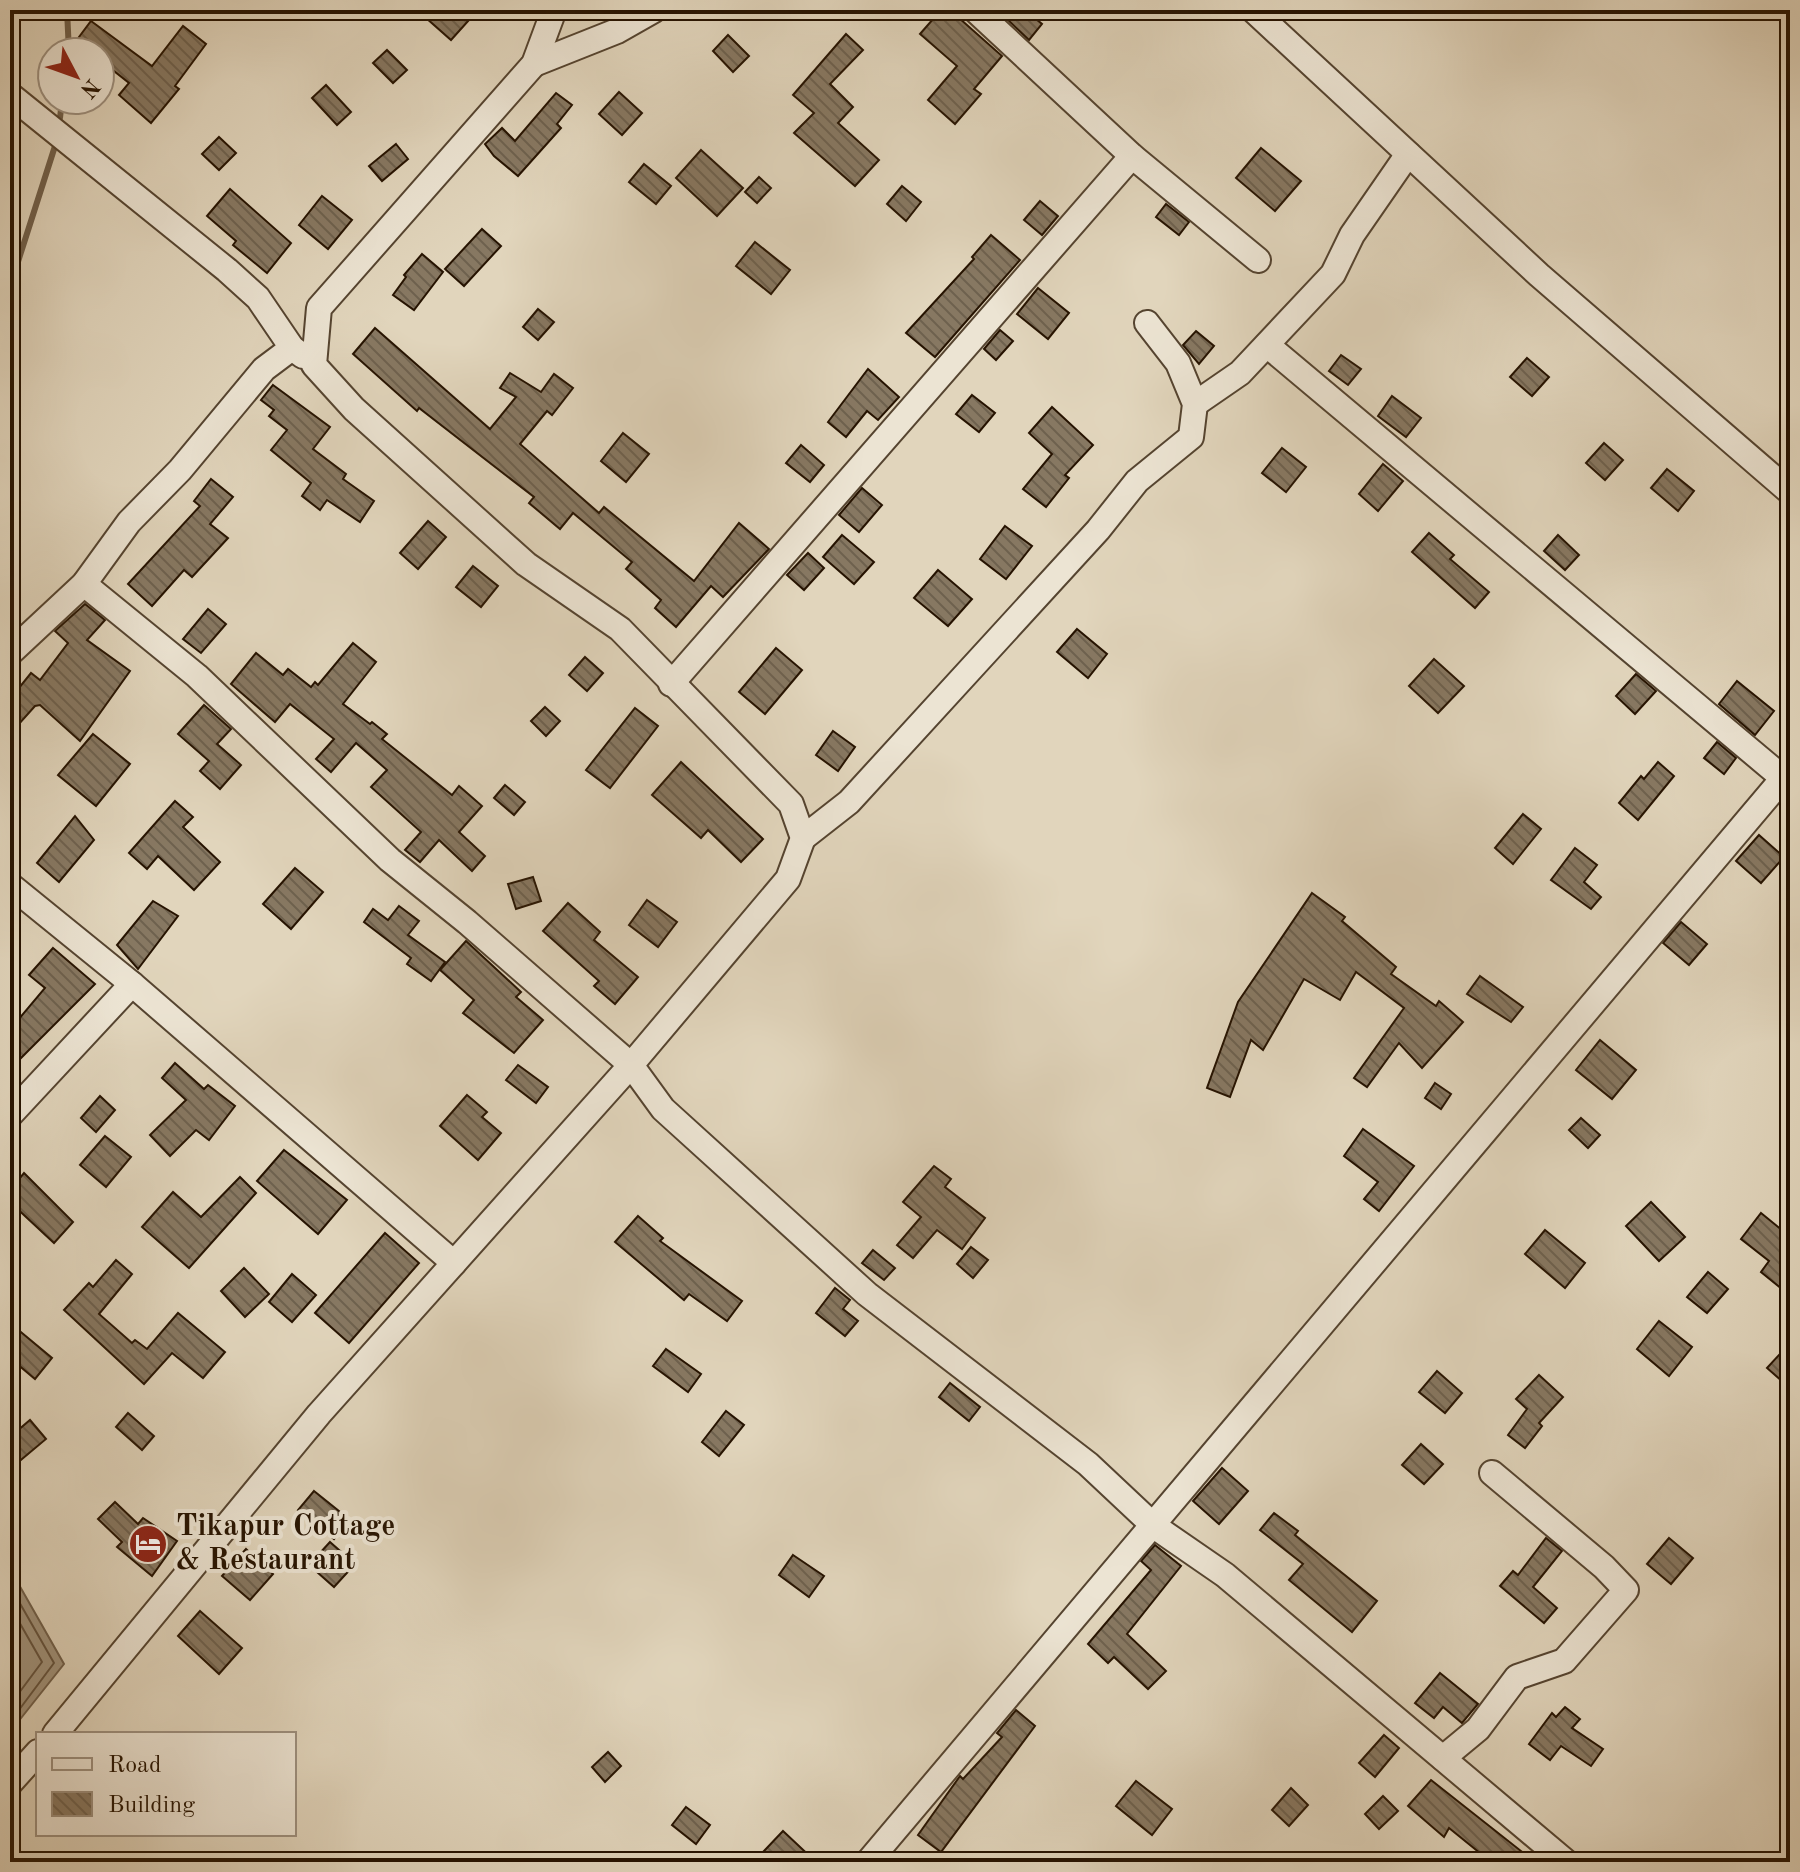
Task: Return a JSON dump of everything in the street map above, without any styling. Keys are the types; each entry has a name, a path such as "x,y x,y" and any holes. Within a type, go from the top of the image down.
{"street":[{"path":"314,365 319,308 534,64 554,10"},
{"path":"534,64 617,31 654,10"},
{"path":"975,10 1132,156 1258,260"},
{"path":"1253,10 1539,275 1790,492"},
{"path":"10,95 140,197 258,298 292,348 314,365 354,409 526,564 620,629 791,804 803,838"},
{"path":"1195,404 1240,373 1333,274 1352,235 1408,154"},
{"path":"671,684 1132,156"},
{"path":"57,1732 319,1414 631,1065 788,879 803,838 849,802 1088,541 1137,481 1191,437 1195,404 1178,363 1147,323"},
{"path":"868,1862 1786,774 1267,345"},
{"path":"10,653 84,584 129,522 180,470 264,369 292,348"},
{"path":"84,584 207,685 390,860 467,922 631,1065 663,1109 867,1294 1088,1464 1154,1526 1225,1575 1566,1862"},
{"path":"10,885 132,984 454,1263"},
{"path":"10,1115 132,984"},
{"path":"1443,1758 1478,1729 1517,1677 1564,1661 1626,1590 1604,1567 1492,1473"},
{"path":"10,1783 36,1754"}],"water":[{"path":"10,1569 64,1664 10,1732"}],"building":[{"path":"417,10 478,10 451,40"},
{"path":"941,10 950,10 1002,56 974,89 981,94 955,124 928,100 957,66 920,34"},
{"path":"1017,10 1025,10 1042,24 1029,40 1008,20"},
{"path":"91,21 111,36 80,36"},
{"path":"183,26 206,44 175,86 179,89 151,123 119,95 129,83 116,73 116,39 152,66"},
{"path":"846,34 863,50 830,84 853,107 838,123 879,160 855,186 794,133 814,113 793,95"},
{"path":"728,35 749,56 733,72 713,51"},
{"path":"387,50 407,70 393,83 373,63"},
{"path":"326,85 351,112 337,125 312,98"},
{"path":"619,92 642,113 622,135 599,114"},
{"path":"556,93 572,105 557,124 561,128 518,176 485,144 502,128 515,141"},
{"path":"219,137 236,153 219,170 202,154"},
{"path":"396,144 408,159 382,181 369,166"},
{"path":"1261,148 1301,181 1275,211 1236,178"},
{"path":"701,150 743,188 717,216 676,178"},
{"path":"644,164 671,186 656,204 629,182"},
{"path":"759,177 771,188 757,203 745,192"},
{"path":"902,186 921,202 906,221 887,204"},
{"path":"230,189 291,243 267,273 233,245 236,241 207,216"},
{"path":"322,196 352,220 328,249 299,225"},
{"path":"1040,201 1058,216 1042,235 1024,220"},
{"path":"1166,204 1189,222 1179,235 1156,217"},
{"path":"482,229 501,246 464,286 445,269"},
{"path":"991,235 1020,260 935,357 906,333 974,259 972,257"},
{"path":"755,242 790,270 771,294 736,266"},
{"path":"422,254 443,272 414,310 393,295 406,277 404,275"},
{"path":"1038,288 1069,313 1048,339 1017,314"},
{"path":"538,309 554,322 538,340 523,327"},
{"path":"375,328 490,429 516,397 500,388 510,373 541,392 554,374 573,388 552,415 547,411 520,444 599,513 604,507 694,581 739,523 769,549 723,597 711,586 676,627 655,608 661,600 626,569 632,562 573,513 560,529 529,503 534,497 419,408 417,411 353,354"},
{"path":"1000,330 1013,341 996,360 984,349"},
{"path":"1196,331 1214,346 1199,364 1183,345"},
{"path":"1341,355 1361,369 1348,385 1329,371"},
{"path":"1527,358 1549,377 1532,396 1510,377"},
{"path":"868,369 899,397 878,420 867,411 846,437 828,422"},
{"path":"273,385 330,427 313,449 346,474 343,479 374,501 360,522 327,500 320,510 302,496 311,483 271,450 287,430 269,416 274,410 261,400"},
{"path":"972,395 995,413 979,432 956,414"},
{"path":"1392,396 1421,418 1406,437 1378,416"},
{"path":"1052,407 1093,445 1065,475 1069,478 1046,507 1023,489 1052,454 1029,433"},
{"path":"623,433 649,454 626,482 601,461"},
{"path":"1604,443 1623,460 1605,480 1586,463"},
{"path":"801,445 824,465 810,482 786,463"},
{"path":"1282,448 1306,467 1286,492 1262,473"},
{"path":"1383,464 1403,481 1378,511 1359,494"},
{"path":"1667,469 1694,491 1678,511 1651,488"},
{"path":"211,479 233,497 210,524 228,538 192,577 184,570 152,606 128,584 200,506 194,501"},
{"path":"862,488 882,505 859,532 839,515"},
{"path":"428,521 446,537 418,569 400,553"},
{"path":"1005,526 1032,546 1006,579 980,559"},
{"path":"1429,533 1454,555 1450,559 1489,592 1475,608 1412,552"},
{"path":"842,535 874,562 854,584 823,557"},
{"path":"1558,535 1579,555 1565,570 1544,551"},
{"path":"808,553 824,568 804,590 787,575"},
{"path":"473,566 498,586 481,607 456,587"},
{"path":"938,570 972,599 948,626 914,598"},
{"path":"85,604 105,620 87,640 130,671 80,741 40,705 35,706 10,734 10,699 31,673 40,680 68,643 55,631"},
{"path":"208,609 226,624 201,653 183,639"},
{"path":"1077,629 1107,654 1088,678 1057,652"},
{"path":"353,643 376,662 343,704 387,734 382,739 452,795 459,786 482,806 459,832 485,856 472,871 439,840 420,862 405,850 421,832 371,787 387,770 356,743 331,772 316,759 334,739 290,704 275,722 231,684 256,653 283,675 288,669 311,687 315,682 318,685"},
{"path":"776,648 802,670 765,714 739,692"},
{"path":"585,657 603,673 587,691 569,675"},
{"path":"1434,659 1464,686 1438,713 1409,686"},
{"path":"1636,674 1656,691 1635,714 1616,696"},
{"path":"1737,681 1774,711 1755,735 1719,704"},
{"path":"204,705 231,729 217,744 241,765 220,789 200,771 209,761 178,734"},
{"path":"545,707 560,721 546,736 531,721"},
{"path":"635,708 658,726 610,788 586,770"},
{"path":"833,731 855,747 838,771 816,755"},
{"path":"93,734 130,764 96,806 58,775"},
{"path":"1717,742 1736,758 1724,774 1704,758"},
{"path":"681,762 763,839 741,862 708,830 701,838 652,795"},
{"path":"1658,762 1674,776 1638,820 1619,803 1641,776 1644,779"},
{"path":"505,785 525,802 514,815 494,798"},
{"path":"175,801 193,817 183,827 220,862 194,890 158,856 147,869 129,853"},
{"path":"1523,814 1541,829 1513,864 1495,848"},
{"path":"75,816 94,840 59,882 37,863"},
{"path":"1759,835 1784,857 1761,883 1736,861"},
{"path":"1575,848 1597,865 1584,882 1601,897 1591,909 1551,880"},
{"path":"295,868 323,892 291,929 263,904"},
{"path":"533,877 541,901 516,909 508,884"},
{"path":"1312,893 1345,917 1342,921 1396,967 1391,974 1436,1006 1439,1001 1463,1022 1422,1068 1399,1043 1367,1087 1354,1078 1404,1008 1356,972 1340,1000 1304,979 1263,1050 1251,1040 1230,1097 1207,1088 1238,1002"},
{"path":"647,900 677,922 658,947 629,925"},
{"path":"153,901 178,916 138,969 117,945"},
{"path":"568,903 600,932 594,940 638,977 615,1004 594,986 599,981 543,931"},
{"path":"399,906 419,921 408,935 445,962 431,981 407,964 411,958 364,922 373,909 388,920"},
{"path":"1681,922 1707,944 1689,965 1663,943"},
{"path":"466,941 521,992 516,997 543,1020 514,1053 463,1013 474,1000 440,970"},
{"path":"53,948 95,984 10,1069 10,1013 18,1020 45,988 29,975"},
{"path":"1480,976 1523,1007 1511,1022 1467,994"},
{"path":"1600,1040 1636,1070 1612,1099 1576,1070"},
{"path":"175,1063 204,1089 208,1085 235,1106 209,1140 196,1130 170,1156 150,1135 186,1100 162,1078"},
{"path":"518,1065 548,1087 536,1103 506,1080"},
{"path":"1435,1083 1451,1094 1441,1109 1425,1098"},
{"path":"467,1095 487,1112 482,1117 501,1133 478,1160 440,1126"},
{"path":"100,1096 115,1110 96,1132 81,1118"},
{"path":"1581,1118 1600,1135 1588,1148 1569,1130"},
{"path":"1363,1129 1414,1166 1379,1211 1364,1199 1378,1182 1344,1156"},
{"path":"105,1136 131,1157 106,1187 80,1165"},
{"path":"284,1150 347,1200 318,1234 257,1181"},
{"path":"934,1166 951,1179 945,1187 985,1218 962,1249 937,1230 913,1258 897,1245 921,1217 903,1202"},
{"path":"24,1173 73,1222 54,1243 10,1202 10,1190"},
{"path":"240,1177 256,1193 189,1268 142,1227 173,1192 201,1217"},
{"path":"1651,1202 1685,1237 1659,1261 1626,1226"},
{"path":"1761,1213 1788,1235 1781,1244 1790,1252 1790,1281 1783,1290 1761,1272 1769,1261 1741,1239"},
{"path":"638,1216 663,1238 660,1241 742,1301 727,1321 689,1294 684,1300 615,1242"},
{"path":"1545,1230 1585,1263 1565,1288 1525,1254"},
{"path":"385,1233 419,1263 349,1343 315,1313"},
{"path":"971,1247 988,1260 973,1278 957,1264"},
{"path":"873,1250 895,1268 884,1280 862,1263"},
{"path":"116,1260 132,1274 99,1314 132,1343 135,1340 147,1349 178,1313 225,1352 203,1378 172,1353 144,1384 64,1310 89,1283 93,1287"},
{"path":"244,1268 269,1294 245,1317 221,1291"},
{"path":"1708,1272 1728,1289 1707,1313 1687,1297"},
{"path":"292,1274 316,1295 292,1322 269,1302"},
{"path":"835,1288 850,1300 843,1309 858,1321 845,1336 816,1313"},
{"path":"1659,1321 1692,1347 1669,1376 1637,1349"},
{"path":"10,1323 52,1358 35,1379 10,1358"},
{"path":"1790,1343 1790,1388 1767,1368"},
{"path":"666,1349 701,1374 688,1392 653,1366"},
{"path":"1437,1371 1462,1393 1445,1413 1419,1392"},
{"path":"1539,1375 1563,1397 1539,1423 1542,1426 1525,1448 1508,1435 1527,1409 1516,1399"},
{"path":"950,1383 980,1407 969,1421 939,1397"},
{"path":"726,1411 744,1425 719,1456 702,1442"},
{"path":"128,1413 154,1436 142,1450 116,1427"},
{"path":"30,1420 46,1439 10,1469 10,1437"},
{"path":"1421,1444 1443,1464 1424,1484 1402,1465"},
{"path":"1222,1468 1248,1491 1219,1524 1193,1501"},
{"path":"314,1491 350,1520 334,1539 298,1510"},
{"name":"Tikapur Cottage & Restaurant","path":"115,1502 138,1524 143,1518 177,1541 152,1576 117,1547 122,1542 98,1519"},
{"path":"1274,1513 1298,1531 1295,1535 1377,1601 1352,1632 1289,1580 1303,1564 1260,1530"},
{"path":"1546,1538 1562,1551 1533,1587 1557,1608 1544,1623 1500,1586 1513,1571 1518,1575"},
{"path":"1669,1538 1693,1558 1671,1584 1647,1564"},
{"path":"330,1542 355,1564 334,1587 309,1565"},
{"path":"1155,1545 1181,1566 1127,1634 1166,1671 1148,1689 1114,1657 1108,1663 1088,1644 1151,1570 1141,1561"},
{"path":"246,1549 273,1574 250,1600 222,1576"},
{"path":"793,1555 824,1576 809,1597 779,1575"},
{"path":"200,1611 242,1648 219,1674 178,1636"},
{"path":"1440,1673 1478,1704 1462,1723 1443,1707 1434,1718 1415,1703"},
{"path":"1565,1707 1580,1719 1572,1728 1603,1749 1591,1766 1561,1746 1550,1760 1529,1744 1552,1713 1556,1717"},
{"path":"1016,1710 1035,1726 941,1852 918,1835 960,1776 963,1779 1002,1737 997,1733"},
{"path":"1384,1735 1399,1748 1375,1777 1359,1763"},
{"path":"608,1752 621,1766 605,1782 592,1767"},
{"path":"1431,1780 1521,1851 1511,1862 1491,1862 1449,1828 1444,1837 1408,1806"},
{"path":"1136,1781 1172,1809 1152,1835 1116,1806"},
{"path":"1291,1788 1308,1805 1289,1826 1272,1810"},
{"path":"1383,1796 1398,1811 1379,1829 1365,1814"},
{"path":"686,1807 710,1825 696,1844 672,1825"},
{"path":"783,1831 816,1862 776,1862 764,1851"}],"waterway":[{"path":"67,10 68,36"},
{"path":"10,307 15,271 56,143"}],"place":[{"name":"Tikapur Cottage & Restaurant","path":"148,1544"}]}
